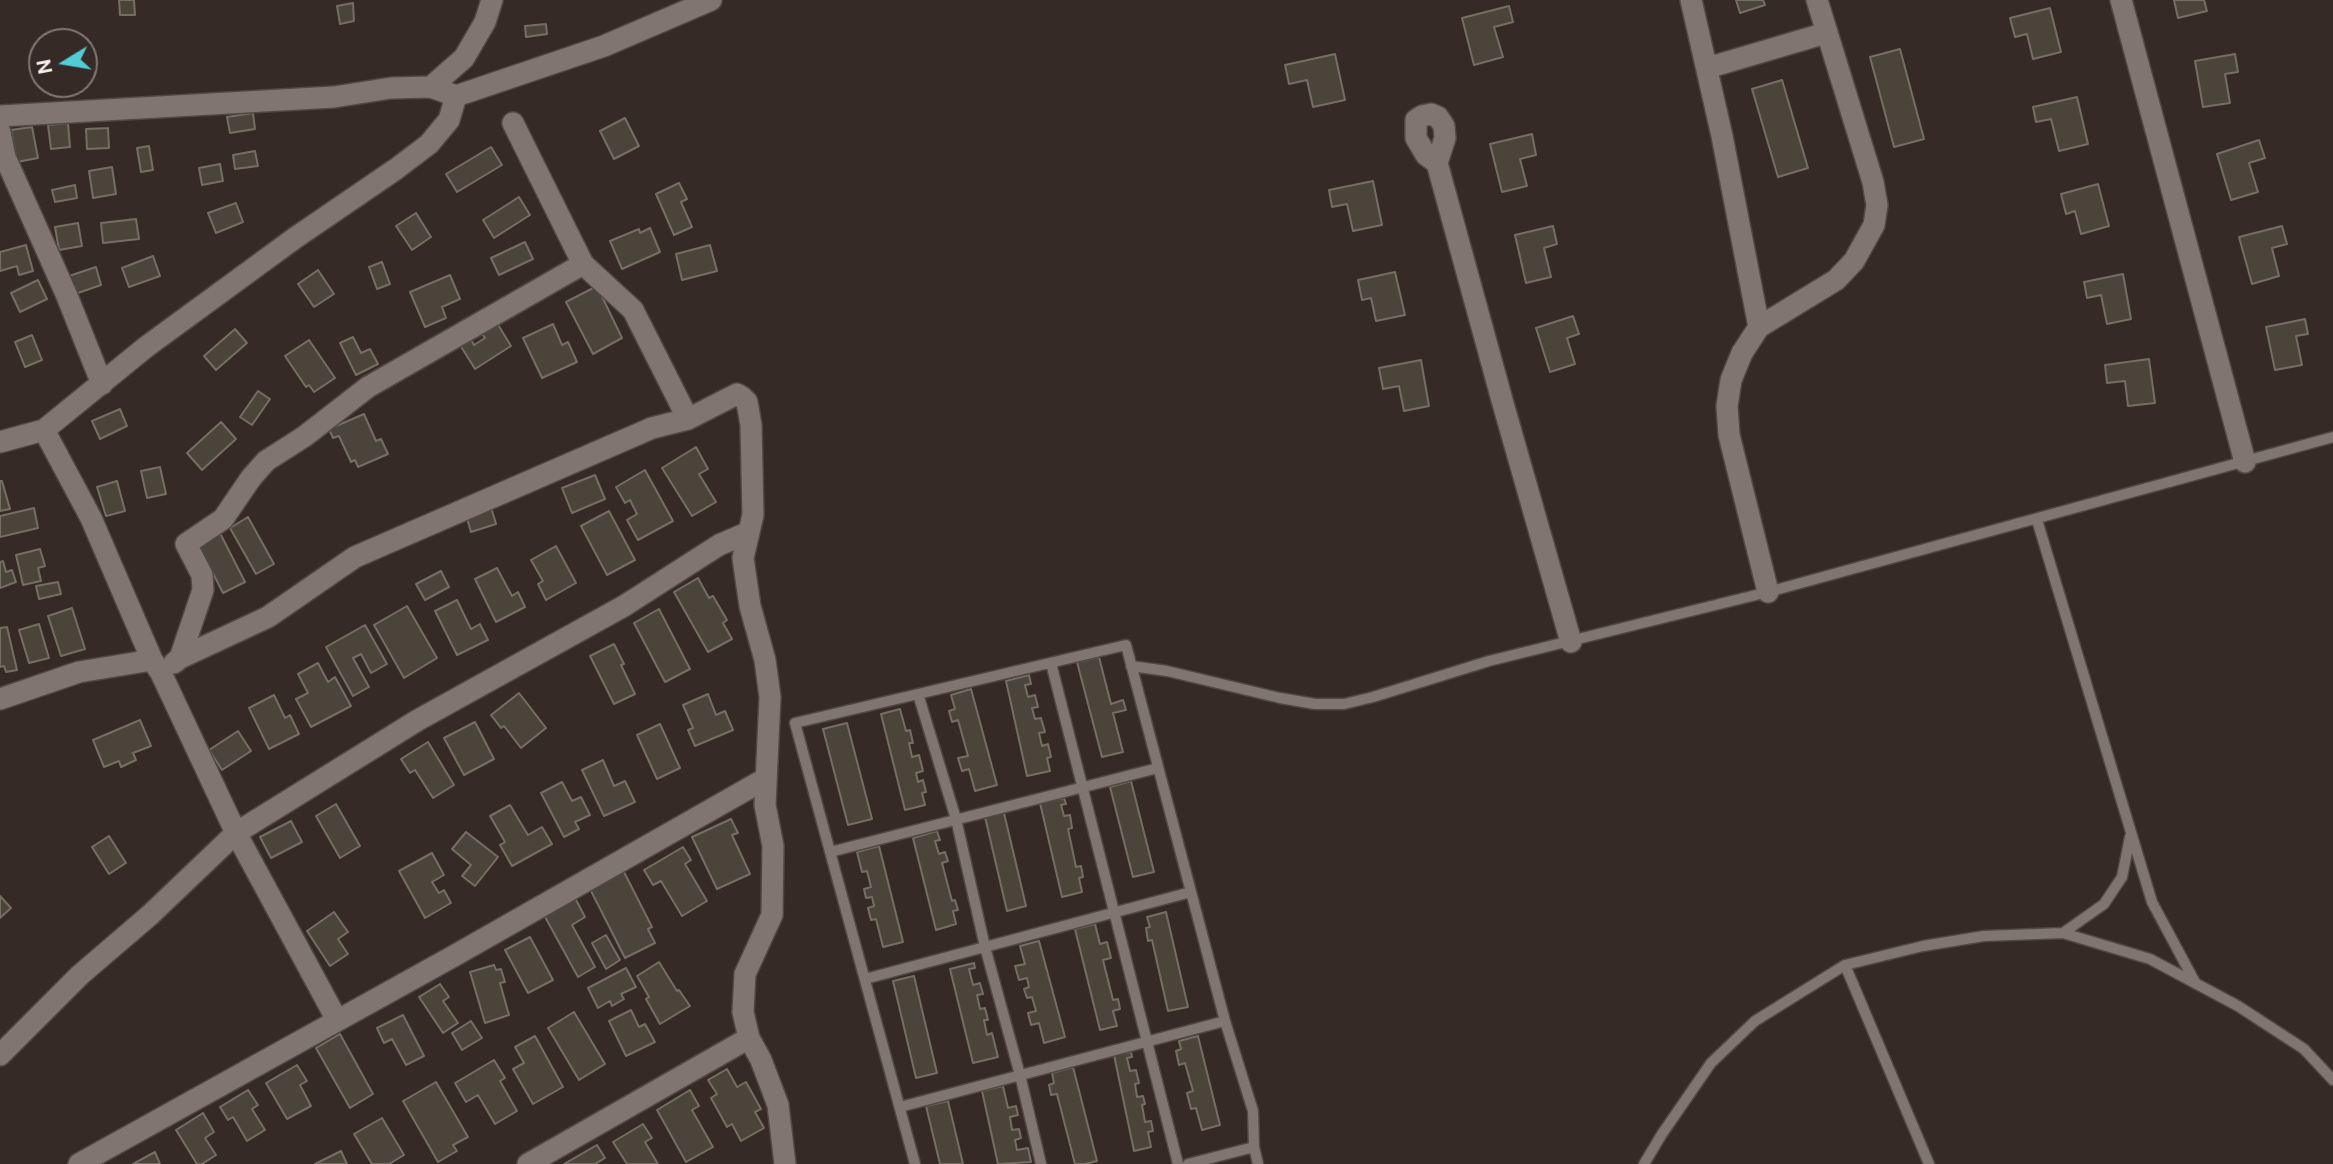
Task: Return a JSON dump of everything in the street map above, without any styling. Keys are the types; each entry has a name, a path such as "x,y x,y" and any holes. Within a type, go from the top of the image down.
{"street":[{"path":"430,87 464,58 485,22 492,0"},
{"path":"102,384 67,296 5,157 1,116 271,102 334,97 391,88 430,87 456,96 604,46 711,0"},
{"path":"1691,0 1759,327"},
{"path":"1768,592 1729,435 1727,406 1731,380 1742,353 1759,327 1836,280 1854,261 1874,225 1877,205 1873,182 1817,0"},
{"path":"2121,0 2245,462"},
{"path":"1707,68 1826,33"},
{"path":"0,442 44,430 146,346 429,144 449,120 456,96"},
{"path":"513,123 583,264 633,310 688,419"},
{"path":"1437,163 1571,642"},
{"path":"180,658 204,582 186,544 223,519 266,461 368,387 583,264"},
{"path":"0,699 79,672 157,666 180,658 268,617 355,557 652,428 688,419 737,394 747,402 751,425 753,515 743,558 750,606 765,660 770,697 765,805 773,846 772,915 745,974 743,1012 749,1038 761,1060 778,1105 785,1164"},
{"path":"44,430 91,517 157,666 236,833 337,1020"},
{"path":"0,1055 80,975 150,915 236,833 418,720 624,606 719,545 747,533"},
{"path":"79,1164 765,779"},
{"path":"528,1164 749,1038"}],"lane":[{"path":"1131,666 1167,671 1292,700 1315,704 1343,704 1489,661 1768,592 2333,437"},
{"path":"2037,520 2151,902 2196,984"},
{"path":"915,1164 795,723 1126,645 1225,1021 1253,1111 1254,1147 1258,1164"},
{"path":"1051,663 1178,1164"},
{"path":"918,694 956,820 985,947 1041,1164"},
{"path":"830,852 1158,768"},
{"path":"2063,933 2104,904 2122,877 2131,835"},
{"path":"865,979 1191,892"},
{"path":"1644,1164 1711,1063 1755,1021 1845,965 1923,946 1984,936 2063,933 2150,959 2238,1006 2304,1049 2333,1080"},
{"path":"1845,965 1929,1164"},
{"path":"900,1107 1225,1021"},
{"path":"1188,1164 1254,1147"}],"building":[{"path":"119,0 134,0 135,15 120,15"},
{"path":"1736,0 1763,0 1765,5 1740,13"},
{"path":"2174,0 2204,0 2207,11 2178,18"},
{"path":"353,3 354,21 340,24 337,6"},
{"path":"1509,6 1513,22 1494,27 1503,57 1474,65 1462,18"},
{"path":"2050,8 2061,52 2033,59 2027,34 2015,37 2010,18"},
{"path":"546,24 547,34 526,37 525,26"},
{"path":"1900,49 1924,139 1894,147 1870,57"},
{"path":"1335,54 1345,100 1313,107 1307,80 1289,84 1285,65"},
{"path":"2235,54 2238,72 2225,74 2230,103 2203,107 2195,61"},
{"path":"1782,80 1808,168 1778,177 1752,89"},
{"path":"2077,97 2088,144 2059,151 2051,119 2036,122 2033,107"},
{"path":"253,113 255,129 230,133 227,117"},
{"path":"625,118 639,146 614,159 600,131"},
{"path":"68,123 70,147 51,149 48,125"},
{"path":"32,127 38,158 17,162 11,130"},
{"path":"108,128 109,148 87,149 86,129"},
{"path":"1532,134 1536,155 1520,159 1527,186 1502,192 1490,144"},
{"path":"2259,140 2265,158 2249,163 2258,192 2231,200 2217,154"},
{"path":"149,146 153,170 141,172 137,148"},
{"path":"491,147 502,165 457,192 446,174"},
{"path":"255,151 258,166 235,169 233,155"},
{"path":"220,164 223,181 202,185 199,168"},
{"path":"112,167 116,194 93,198 89,171"},
{"path":"1373,181 1382,225 1353,231 1347,204 1332,207 1329,190"},
{"path":"679,183 687,199 681,202 692,227 674,235 656,194"},
{"path":"2098,184 2109,226 2081,234 2075,211 2066,214 2061,194"},
{"path":"75,185 77,198 55,202 52,190"},
{"path":"519,197 530,215 494,238 483,220"},
{"path":"236,203 243,222 216,233 208,213"},
{"path":"416,213 431,237 412,250 396,226"},
{"path":"136,219 139,239 103,243 101,223"},
{"path":"78,223 82,246 59,250 55,227"},
{"path":"1553,226 1557,244 1544,248 1551,277 1526,283 1515,235"},
{"path":"2282,226 2287,244 2272,248 2279,276 2252,284 2239,237"},
{"path":"650,228 660,252 622,269 610,241 639,229 640,233"},
{"path":"525,242 533,259 499,275 491,258"},
{"path":"26,245 33,271 19,275 17,266 0,271 0,252"},
{"path":"710,245 717,271 682,280 676,254"},
{"path":"153,256 160,276 129,287 122,268"},
{"path":"382,262 390,284 377,289 369,267"},
{"path":"96,267 101,285 75,294 69,276"},
{"path":"318,270 334,294 314,307 298,284"},
{"path":"1395,272 1405,315 1376,321 1371,298 1362,300 1358,280"},
{"path":"2123,274 2131,319 2107,324 2101,295 2087,298 2084,282"},
{"path":"450,275 460,299 442,307 446,318 425,327 410,292"},
{"path":"38,280 47,299 20,312 11,293"},
{"path":"597,286 622,338 593,354 566,302"},
{"path":"1573,316 1579,334 1567,338 1575,364 1550,372 1536,328"},
{"path":"2305,319 2308,334 2296,336 2302,365 2275,370 2266,327"},
{"path":"497,323 511,346 475,369 460,345 470,338 474,345 485,338 481,333"},
{"path":"553,324 562,345 568,342 577,362 542,378 523,338"},
{"path":"235,329 247,343 216,370 204,356"},
{"path":"32,335 42,360 25,367 15,342"},
{"path":"353,337 361,353 370,349 378,364 356,375 340,343"},
{"path":"309,340 335,378 314,392 309,385 306,387 285,356"},
{"path":"2149,359 2155,403 2128,406 2125,381 2107,383 2105,365"},
{"path":"1421,360 1429,406 1404,411 1399,386 1383,389 1379,368"},
{"path":"258,391 270,399 252,425 240,417"},
{"path":"120,409 127,426 100,439 92,421"},
{"path":"364,414 376,441 381,439 388,454 358,467 355,460 351,462 339,436 333,438 329,429"},
{"path":"221,422 236,439 202,470 187,453"},
{"path":"696,447 708,469 699,474 716,502 692,516 662,468"},
{"path":"160,467 166,494 147,498 141,471"},
{"path":"645,470 673,521 638,540 627,520 637,514 630,500 625,503 616,487"},
{"path":"595,475 605,499 572,513 562,488"},
{"path":"0,481 10,509 0,511"},
{"path":"117,481 125,511 106,516 97,487"},
{"path":"491,507 496,524 471,532 466,515"},
{"path":"34,508 38,528 0,537 0,516"},
{"path":"609,511 635,560 607,575 581,526"},
{"path":"248,517 274,564 256,574 230,528"},
{"path":"220,533 245,582 223,593 198,544"},
{"path":"556,546 576,583 546,600 538,584 543,581 531,560"},
{"path":"40,549 45,566 38,568 41,581 23,585 16,555"},
{"path":"3,561 6,572 12,570 16,582 0,588 0,562"},
{"path":"497,568 512,596 518,592 525,607 496,622 475,579"},
{"path":"441,571 449,587 425,600 416,584"},
{"path":"698,578 709,598 713,596 727,620 723,623 732,639 708,652 674,592"},
{"path":"58,582 61,594 39,599 36,586"},
{"path":"457,600 471,629 480,624 488,640 457,655 435,611"},
{"path":"407,606 437,658 404,678 374,625"},
{"path":"72,608 85,649 61,656 48,616"},
{"path":"659,609 690,669 665,682 634,623"},
{"path":"39,624 49,658 29,663 19,630"},
{"path":"365,625 387,664 371,673 361,654 353,658 369,687 353,696 326,647"},
{"path":"7,627 17,670 6,672 4,666 0,667 0,628"},
{"path":"614,644 635,694 614,704 590,656"},
{"path":"1099,657 1111,704 1123,700 1126,710 1113,713 1123,752 1102,757 1077,662"},
{"path":"318,663 328,682 335,677 351,706 311,727 296,699 308,693 298,674"},
{"path":"1029,675 1031,684 1025,685 1028,697 1035,695 1038,707 1032,708 1035,719 1041,718 1045,732 1039,733 1042,746 1048,744 1051,757 1047,758 1050,771 1027,776 1006,681"},
{"path":"971,689 997,785 975,791 969,769 962,771 958,758 968,756 958,720 952,722 949,711 955,709 951,695"},
{"path":"519,693 546,728 521,748 504,726 501,728 491,715"},
{"path":"708,694 716,715 725,711 733,730 695,746 688,730 693,728 683,705"},
{"path":"274,695 285,718 290,715 299,734 269,749 249,708"},
{"path":"900,709 906,731 910,730 912,757 919,755 923,771 916,773 918,782 923,780 926,792 922,793 925,805 905,810 881,714"},
{"path":"140,720 151,746 133,753 136,760 121,767 119,761 104,767 93,740"},
{"path":"475,722 494,759 464,775 444,738"},
{"path":"847,723 872,819 848,825 823,729"},
{"path":"660,724 680,768 657,779 637,735"},
{"path":"238,731 251,751 222,770 209,750"},
{"path":"428,742 454,785 433,798 415,770 410,773 401,759"},
{"path":"603,760 614,786 625,781 635,802 604,816 582,770"},
{"path":"1131,781 1154,872 1133,877 1110,787"},
{"path":"562,782 572,801 581,797 590,815 575,822 579,829 564,837 541,793"},
{"path":"1064,798 1066,804 1061,805 1064,816 1070,815 1072,828 1068,829 1076,867 1081,866 1083,877 1079,878 1082,892 1062,897 1040,803"},
{"path":"336,804 360,846 340,858 316,816"},
{"path":"510,805 528,835 542,827 552,844 512,866 500,845 505,842 490,816"},
{"path":"1004,813 1026,906 1007,911 985,817"},
{"path":"731,819 738,833 732,835 750,874 717,889 692,837"},
{"path":"291,821 302,842 271,858 260,837"},
{"path":"937,831 940,840 935,841 939,854 945,852 948,861 942,863 952,901 955,900 958,910 953,911 956,924 936,930 913,838"},
{"path":"466,832 498,857 475,886 462,876 471,865 452,849"},
{"path":"109,836 126,863 109,874 92,847"},
{"path":"879,846 903,942 883,947 876,919 871,920 868,908 874,906 872,897 866,898 864,889 871,887 867,871 862,872 857,852"},
{"path":"683,847 691,860 685,864 707,901 682,916 661,881 653,885 644,870"},
{"path":"432,853 444,875 432,882 439,893 444,890 451,903 425,918 399,871"},
{"path":"623,870 652,927 648,929 655,943 625,958 589,887"},
{"path":"0,896 11,908 0,918"},
{"path":"575,898 585,917 572,925 595,967 578,977 544,915"},
{"path":"334,912 348,932 338,939 348,954 330,966 307,931"},
{"path":"1166,912 1188,1007 1168,1011 1152,940 1148,941 1146,928 1150,927 1147,917"},
{"path":"1095,924 1100,944 1107,942 1111,958 1103,960 1113,1000 1118,999 1120,1009 1113,1011 1117,1026 1100,1030 1075,929"},
{"path":"606,935 620,960 606,969 592,943"},
{"path":"530,937 553,980 528,993 505,950"},
{"path":"1039,941 1065,1037 1044,1043 1039,1023 1031,1025 1028,1013 1036,1011 1032,997 1027,998 1024,989 1029,987 1027,978 1019,980 1015,966 1025,964 1020,946"},
{"path":"659,962 690,1006 660,1024 637,976"},
{"path":"974,963 975,968 969,969 973,985 980,983 983,994 977,995 980,1009 985,1008 988,1020 984,1020 987,1035 992,1033 998,1057 973,1063 950,969"},
{"path":"494,965 496,970 501,969 505,982 500,983 509,1015 485,1023 470,972"},
{"path":"626,968 636,987 621,994 624,999 612,1006 610,1001 598,1008 588,988"},
{"path":"914,976 937,1073 916,1078 893,981"},
{"path":"440,984 449,997 443,1001 458,1023 443,1033 419,997"},
{"path":"631,1010 639,1027 645,1024 655,1042 626,1056 609,1021"},
{"path":"574,1012 605,1064 579,1080 548,1028"},
{"path":"403,1015 424,1056 406,1065 392,1039 384,1043 377,1028"},
{"path":"471,1021 482,1038 462,1050 452,1033"},
{"path":"340,1034 373,1094 350,1108 316,1048"},
{"path":"535,1036 563,1087 533,1104 513,1069 524,1063 515,1047"},
{"path":"1198,1036 1220,1125 1202,1130 1196,1108 1191,1109 1187,1093 1193,1091 1185,1063 1179,1065 1176,1051 1181,1049 1179,1041"},
{"path":"1131,1052 1132,1057 1127,1058 1130,1071 1136,1070 1139,1083 1135,1084 1137,1097 1143,1096 1145,1122 1151,1121 1153,1131 1148,1132 1151,1147 1134,1151 1114,1055"},
{"path":"494,1060 505,1078 500,1081 517,1111 495,1124 478,1095 466,1102 455,1083"},
{"path":"297,1065 307,1081 300,1085 311,1106 287,1119 266,1083"},
{"path":"1073,1067 1097,1161 1085,1164 1075,1164 1057,1094 1051,1095 1049,1085 1054,1083 1052,1073"},
{"path":"727,1069 737,1087 746,1082 761,1109 755,1112 764,1128 741,1141 732,1124 727,1127 711,1098 717,1094 708,1080"},
{"path":"436,1082 468,1137 453,1145 457,1151 438,1162 403,1101"},
{"path":"1003,1086 1008,1108 1016,1106 1018,1115 1010,1117 1012,1130 1019,1129 1021,1138 1015,1140 1017,1150 1028,1148 1031,1162 998,1164 982,1091"},
{"path":"248,1090 258,1105 252,1109 265,1130 247,1141 233,1117 228,1120 220,1107"},
{"path":"690,1090 699,1106 692,1110 713,1147 686,1162 657,1110"},
{"path":"948,1101 963,1164 940,1164 926,1106"},
{"path":"203,1113 214,1132 205,1138 216,1155 202,1164 197,1164 176,1130"},
{"path":"382,1118 404,1155 389,1164 372,1164 354,1134"},
{"path":"643,1124 652,1138 645,1142 658,1164 627,1164 613,1142"},
{"path":"597,1145 605,1158 595,1164 564,1164"},
{"path":"341,1151 347,1164 315,1164"},
{"path":"155,1152 160,1164 133,1164"}]}
